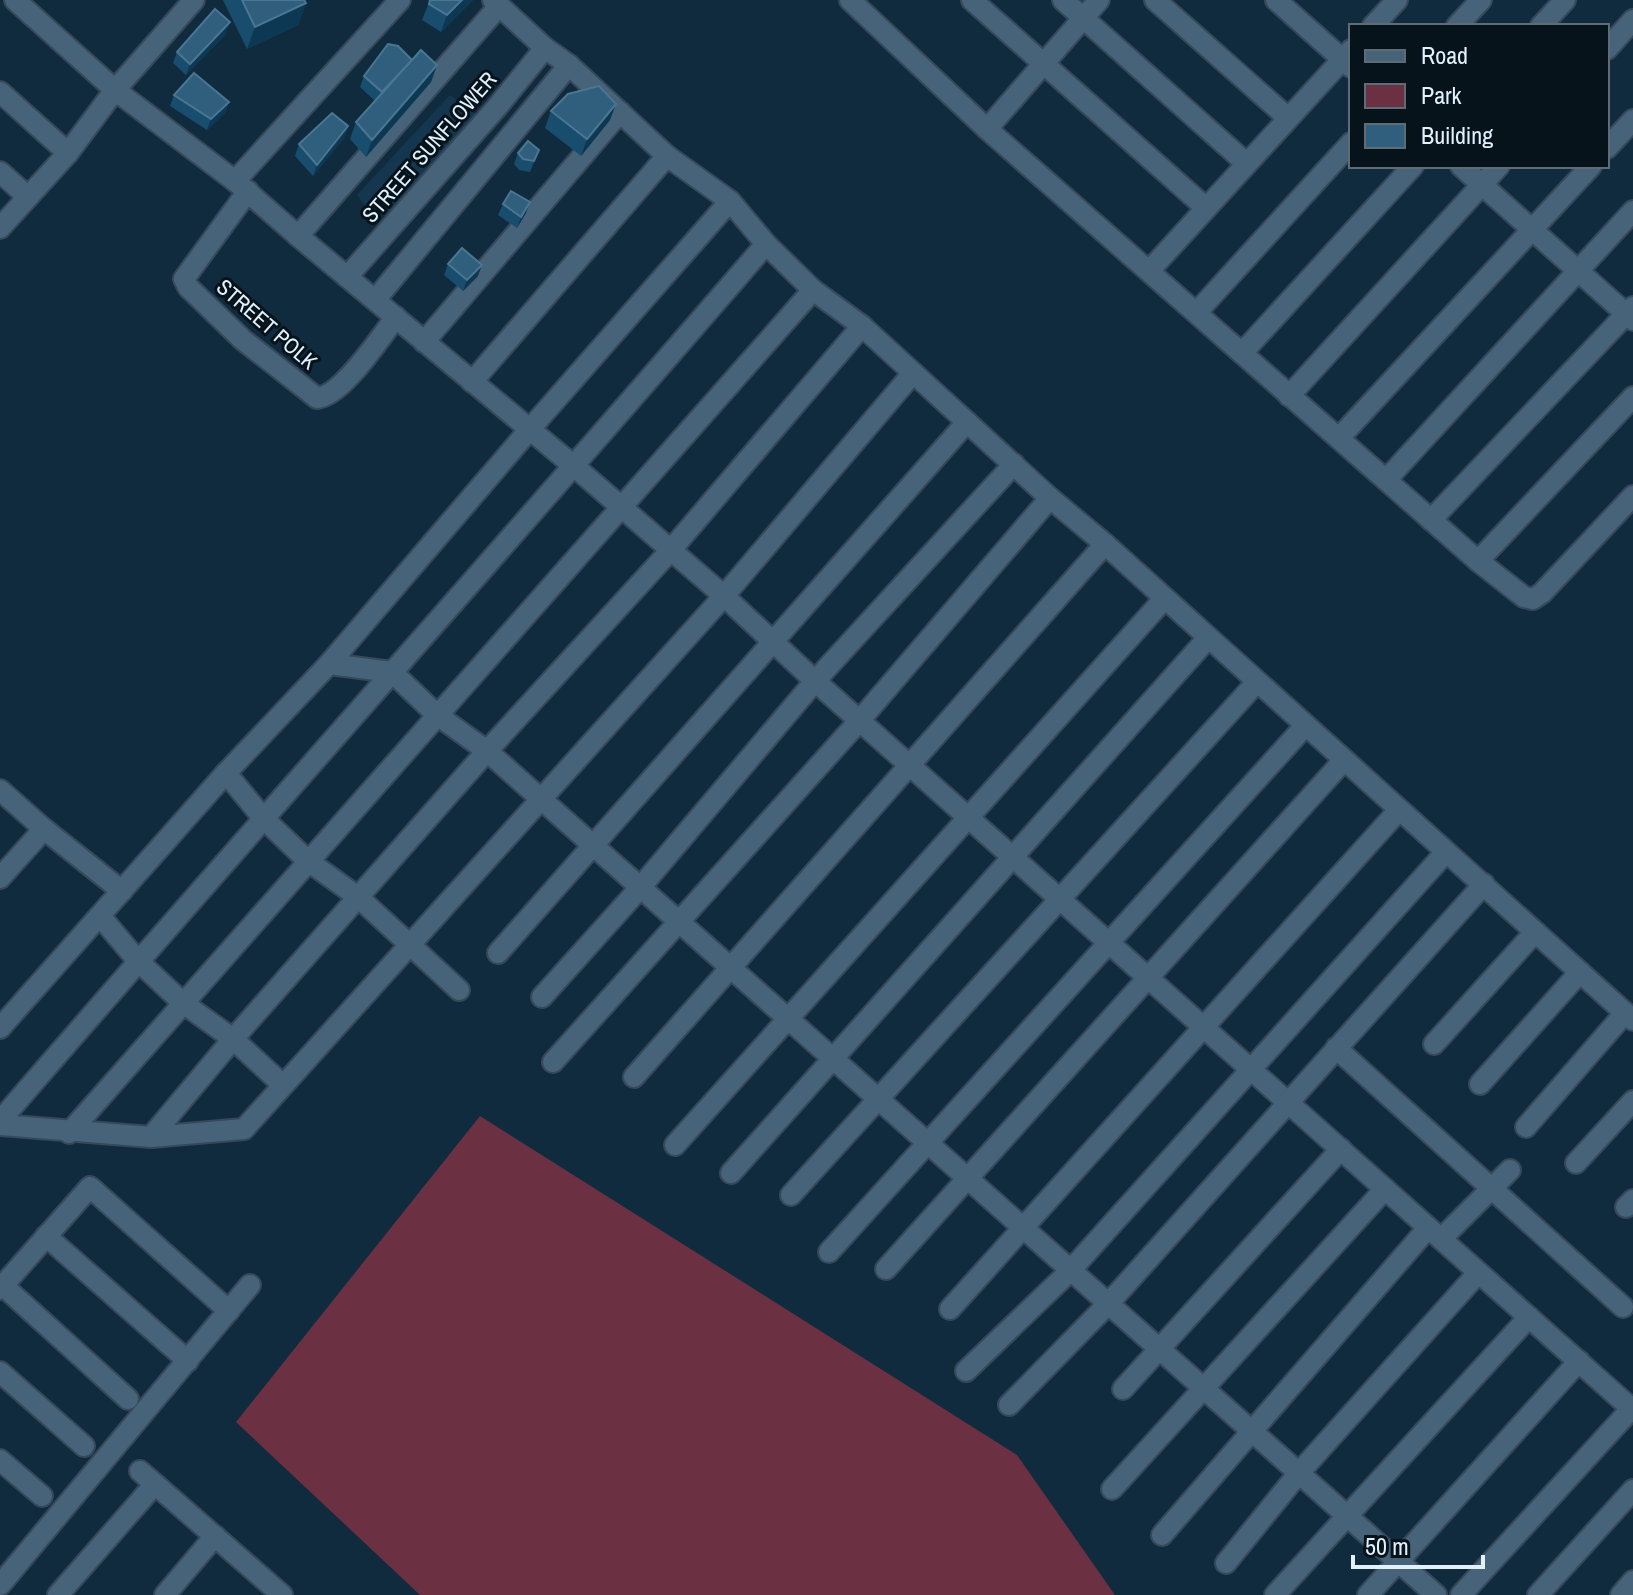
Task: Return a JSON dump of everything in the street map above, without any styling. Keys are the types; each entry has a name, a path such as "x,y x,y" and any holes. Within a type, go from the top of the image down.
{"street":[{"path":"15,0 115,90 242,186 724,596 968,818 1632,1409 1461,1595"},
{"path":"0,228 68,153 115,90 194,0"},
{"path":"242,186 400,0"},
{"path":"850,0 987,129 1478,561 1524,597 1533,599 1542,593 1633,496"},
{"path":"972,0 1206,208"},
{"path":"1063,0 1246,163"},
{"path":"987,129 1099,0"},
{"path":"1155,0 1287,117"},
{"path":"1149,271 1287,117 1348,58 1276,0"},
{"path":"1375,24 1397,0"},
{"path":"1459,24 1481,0"},
{"path":"1543,24 1565,0"},
{"path":"298,236 496,3 545,48 569,65 667,156 730,201 766,244 813,290 862,326 1629,1016 1526,1127"},
{"path":"1609,47 1633,20"},
{"name":"STREET SUNFLOWER","path":"347,277 545,48"},
{"path":"376,299 569,65"},
{"path":"0,92 68,153"},
{"path":"424,342 620,112"},
{"path":"1609,146 1633,120"},
{"path":"1197,312 1349,145"},
{"path":"472,382 667,156"},
{"path":"1242,353 1411,168"},
{"path":"1431,520 1631,314 1463,168"},
{"path":"1289,396 1497,168"},
{"path":"1339,438 1589,168"},
{"path":"0,172 28,197"},
{"name":"STREET POLK","path":"242,186 184,279 188,287 243,340 317,398 325,397 346,378 396,317"},
{"path":"0,1028 226,773 329,664 730,201"},
{"path":"1386,480 1633,211"},
{"path":"0,1123 263,818 575,467 766,244"},
{"path":"69,1133 813,290"},
{"path":"151,1137 233,1039 487,751 670,551 862,326"},
{"path":"0,1123 69,1133 151,1137 244,1129 724,596 913,373"},
{"path":"1478,561 1633,397"},
{"path":"498,953 967,422"},
{"path":"542,997 639,889 815,681 1014,464"},
{"path":"553,1062 860,720 1050,498"},
{"path":"634,1077 1105,544"},
{"path":"675,1145 1164,599"},
{"path":"731,1173 1208,638"},
{"path":"329,664 392,672 437,715 487,751 1436,1595"},
{"path":"791,1195 1257,682"},
{"path":"829,1252 1305,726"},
{"path":"886,1269 1344,760"},
{"path":"226,773 263,818 308,861 358,897 459,990"},
{"path":"0,790 122,891"},
{"path":"950,1309 1399,810"},
{"path":"0,878 44,829"},
{"path":"966,1371 1070,1271 1446,852"},
{"path":"1009,1405 1109,1303 1484,884"},
{"path":"100,916 138,961 183,1003 233,1039 283,1085"},
{"path":"1434,1044 1535,932"},
{"path":"1480,1084 1580,972"},
{"path":"1336,1048 1623,1307"},
{"path":"1576,1163 1633,1101"},
{"path":"1123,1389 1341,1149"},
{"path":"1162,1535 1250,1431 1435,1234 1510,1170"},
{"path":"128,1399 1,1286 90,1187 229,1311"},
{"path":"1112,1489 1385,1189"},
{"path":"46,1236 188,1361"},
{"path":"1226,1563 1298,1474 1478,1273"},
{"path":"0,1585 250,1285"},
{"path":"1275,1595 1529,1317"},
{"path":"1368,1595 1579,1361"},
{"path":"0,1372 84,1446"},
{"path":"0,1460 42,1496"},
{"path":"58,1595 147,1478 282,1595"},
{"path":"1538,1595 1633,1490"},
{"path":"165,1595 215,1536"},
{"path":"1621,1595 1633,1581"}],"shaded area":[{"path":"450,95 485,121 397,222 367,208 357,195"}],"green space":[{"path":"480,1116 1017,1455 1115,1595 420,1595 236,1422"}],"building":[{"path":"242,0 304,0 306,3 255,27"},
{"path":"430,0 462,0 447,15 429,4"},
{"path":"215,9 230,22 190,64 177,52"},
{"path":"388,44 398,46 412,60 382,92 364,76"},
{"path":"421,50 437,65 372,140 356,122"},
{"path":"194,73 229,102 211,119 174,95"},
{"path":"599,86 616,104 587,139 551,111 568,94"},
{"path":"332,113 348,126 317,165 299,144"},
{"path":"528,141 539,150 534,161 523,159 518,153"},
{"path":"511,191 530,202 521,217 503,204"},
{"path":"462,248 482,265 467,280 448,264"}]}
